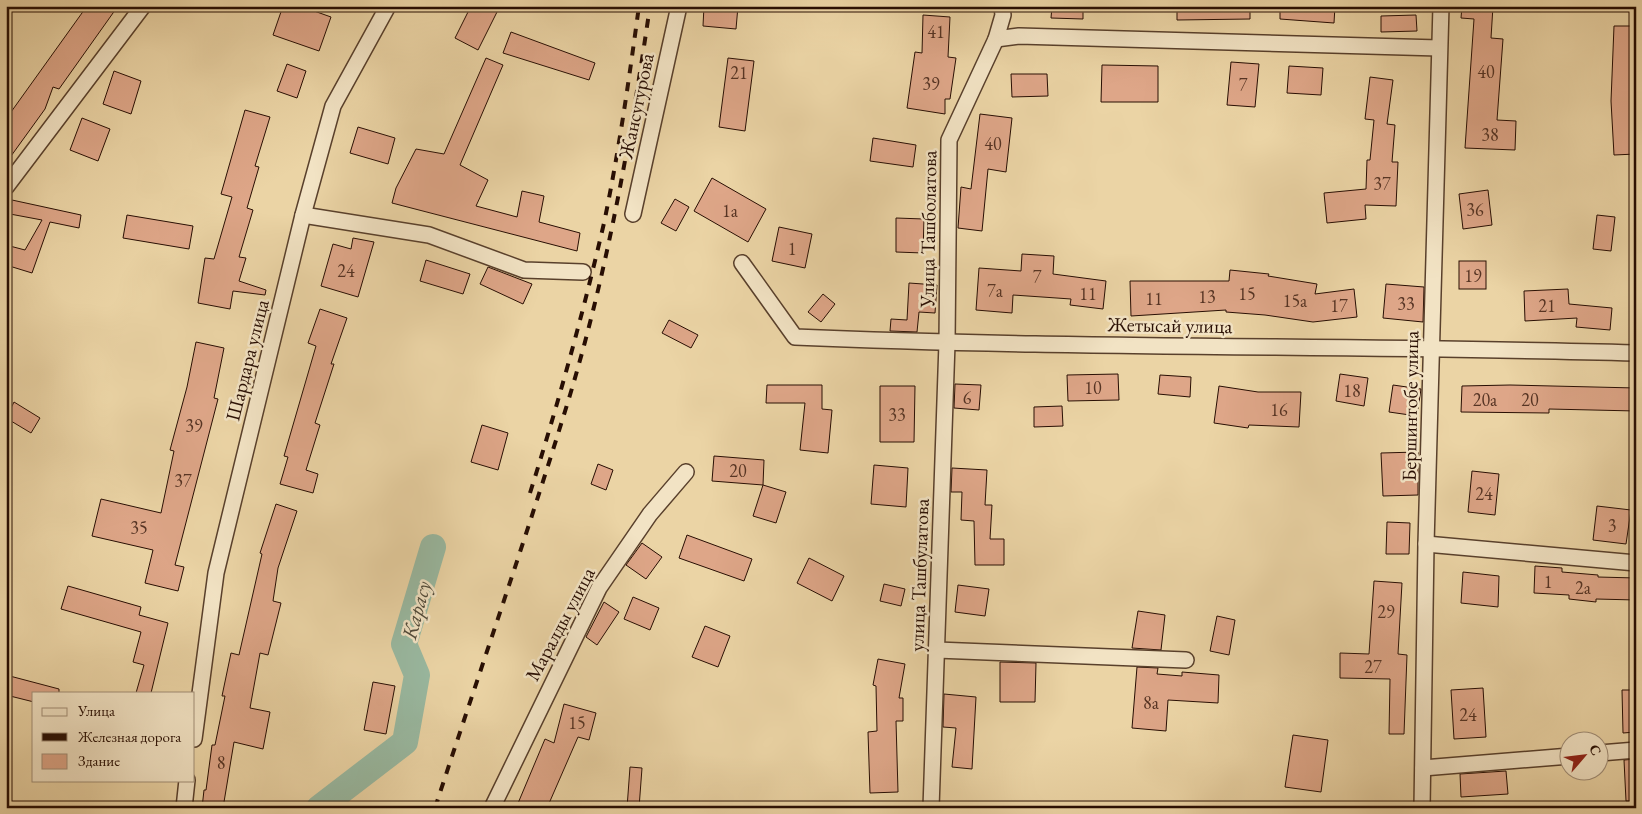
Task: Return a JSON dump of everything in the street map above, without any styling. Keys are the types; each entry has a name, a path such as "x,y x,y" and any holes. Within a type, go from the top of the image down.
{"street":[{"path":"6,187 143,6"},
{"name":"Шардара улица","path":"195,731 216,573 303,215 333,106 388,6"},
{"name":"Жансугурова","path":"633,214 679,6"},
{"name":"Улица Ташболатова","path":"947,343 949,140 996,39 1003,15 1002,6"},
{"name":"Бершинтобе улица","path":"1422,808 1426,544 1441,6"},
{"path":"996,39 1019,36 1439,48"},
{"path":"303,215 429,235 524,270 583,272"},
{"name":"Жетысай улица","path":"742,263 795,336 947,343 1431,347 1636,354"},
{"name":"улица Ташбулатова","path":"931,808 947,343"},
{"name":"Маралды улица","path":"492,808 599,588 650,514 686,472"},
{"path":"1426,544 1636,563"},
{"path":"937,650 1186,660"},
{"path":"1610,752 1636,750"},
{"path":"1423,768 1560,757"},
{"path":"184,808 187,782"}],"building":[{"path":"87,6 118,6 59,89 53,87 45,109 6,163 6,119"},
{"path":"283,6 300,6 331,17 319,51 273,35"},
{"path":"471,6 490,6 498,10 478,50 455,38"},
{"path":"704,6 738,6 736,29 703,26"},
{"path":"1052,6 1083,6 1083,19 1051,18"},
{"path":"1177,6 1250,6 1250,19 1177,20"},
{"path":"1280,6 1335,6 1334,23 1280,19"},
{"path":"1462,6 1493,6 1491,38 1503,39 1497,120 1516,121 1515,150 1465,148 1474,19 1461,18"},
{"path":"923,15 950,17 948,57 956,58 950,99 945,99 945,114 907,108 915,52 922,53"},
{"path":"1416,15 1417,31 1381,32 1381,16"},
{"path":"1614,26 1636,26 1636,154 1614,155 1611,101"},
{"path":"511,32 595,63 589,80 503,53"},
{"path":"486,58 503,65 460,165 488,180 476,206 517,217 522,191 544,196 539,222 580,233 577,251 392,203 396,188 416,149 444,154"},
{"path":"728,58 754,61 745,131 719,127"},
{"path":"1231,62 1259,64 1255,107 1227,105"},
{"path":"287,64 306,71 297,98 277,91"},
{"path":"1102,65 1158,66 1158,102 1101,102"},
{"path":"1289,66 1323,68 1321,95 1287,93"},
{"path":"114,71 141,81 131,114 103,104"},
{"path":"1011,74 1047,74 1048,96 1012,97"},
{"path":"1370,77 1393,80 1387,124 1395,125 1392,162 1398,162 1396,206 1365,205 1366,219 1327,223 1324,193 1366,189 1367,160 1370,160 1374,120 1365,119"},
{"path":"245,110 270,117 255,166 259,167 247,208 253,210 239,257 246,258 239,281 266,290 265,295 233,291 230,309 198,303 205,258 214,259 232,197 221,194"},
{"path":"980,114 1012,118 1006,172 988,169 982,231 958,228 961,187 971,189"},
{"path":"82,118 110,129 98,161 70,150"},
{"path":"358,127 395,138 388,164 350,153"},
{"path":"873,138 916,145 913,167 870,161"},
{"path":"712,178 766,209 748,242 694,211"},
{"path":"1488,190 1492,225 1463,229 1459,194"},
{"path":"675,199 689,207 676,231 661,223"},
{"path":"12,200 81,215 79,228 50,222 32,273 6,265 6,245 25,250 42,220 10,214"},
{"path":"127,215 193,226 189,249 123,238"},
{"path":"1597,215 1615,217 1611,251 1593,249"},
{"path":"896,218 924,219 923,253 896,252"},
{"path":"779,227 812,234 805,268 772,261"},
{"path":"353,238 374,242 358,297 321,286 333,244 351,249"},
{"path":"1022,254 1054,256 1053,274 1106,281 1103,309 1070,305 1071,299 1013,295 1012,313 976,310 979,268 1021,271"},
{"path":"426,260 470,274 463,294 420,281"},
{"path":"1459,261 1486,261 1486,289 1459,289"},
{"path":"488,267 532,284 523,304 480,284"},
{"path":"1230,270 1269,274 1268,276 1317,284 1315,294 1354,289 1357,317 1313,322 1226,312 1226,310 1131,316 1130,281 1229,281"},
{"path":"909,283 937,285 935,313 919,312 917,332 890,331 891,319 907,320"},
{"path":"1386,284 1424,287 1423,322 1383,318"},
{"path":"1568,289 1569,304 1612,308 1610,330 1576,327 1577,318 1525,321 1524,291"},
{"path":"823,294 835,304 821,322 808,312"},
{"path":"320,309 347,318 331,364 334,364 315,423 320,425 306,470 318,474 313,493 280,484 288,457 284,456 316,346 308,343"},
{"path":"669,320 698,335 691,348 662,333"},
{"path":"196,342 224,348 214,398 218,399 175,565 184,567 178,591 145,583 153,550 92,536 101,499 161,513 174,451 170,450 187,387"},
{"path":"1118,374 1119,400 1068,401 1067,375"},
{"path":"1340,374 1368,378 1364,406 1336,401"},
{"path":"1160,375 1191,377 1190,397 1158,394"},
{"path":"955,384 981,385 979,410 954,408"},
{"path":"767,385 822,385 822,409 832,410 828,453 800,450 805,403 766,403"},
{"path":"1393,385 1421,389 1417,416 1389,412"},
{"path":"1510,385 1636,388 1636,411 1549,409 1549,413 1461,412 1462,386"},
{"path":"880,386 915,386 914,442 880,442"},
{"path":"1219,386 1258,392 1301,392 1299,427 1249,425 1248,428 1214,423"},
{"path":"14,402 40,418 31,433 6,418"},
{"path":"1062,406 1063,426 1034,427 1034,407"},
{"path":"482,425 508,433 498,470 471,462"},
{"path":"1418,452 1418,495 1383,496 1381,453"},
{"path":"714,456 764,460 763,485 712,481"},
{"path":"598,464 613,470 606,490 591,484"},
{"path":"874,465 908,468 906,507 871,504"},
{"path":"952,468 987,470 985,505 992,505 990,539 1004,539 1004,565 975,565 974,521 961,520 962,492 951,492"},
{"path":"1472,471 1499,474 1495,515 1468,512"},
{"path":"763,485 786,492 776,523 753,516"},
{"path":"276,504 297,511 278,568 273,601 281,603 268,655 260,653 250,708 270,712 263,749 234,742 223,808 202,808 212,745 215,745 225,696 222,696 231,653 239,655 262,554 260,553"},
{"path":"1597,506 1631,510 1626,544 1593,540"},
{"path":"1387,522 1410,523 1409,554 1386,554"},
{"path":"687,535 752,559 744,581 679,558"},
{"path":"642,543 662,557 646,579 626,565"},
{"path":"809,558 844,576 832,601 797,583"},
{"path":"1535,566 1562,568 1562,572 1598,575 1598,577 1636,578 1636,600 1596,599 1596,602 1569,599 1569,595 1534,593"},
{"path":"1463,572 1499,576 1498,607 1461,603"},
{"path":"1374,581 1402,583 1398,654 1407,655 1404,734 1389,734 1390,679 1340,678 1340,653 1369,654"},
{"path":"884,584 905,589 901,606 880,601"},
{"path":"958,585 989,589 985,616 955,612"},
{"path":"68,586 141,607 139,615 168,623 151,692 136,692 144,665 133,662 141,632 61,609"},
{"path":"633,597 659,608 650,630 624,619"},
{"path":"604,602 619,612 597,645 586,637"},
{"path":"1138,611 1165,615 1161,650 1132,648"},
{"path":"1217,616 1235,620 1229,655 1210,651"},
{"path":"705,626 730,636 718,667 692,657"},
{"path":"878,659 905,664 899,698 903,698 903,721 896,721 898,792 870,793 868,732 877,731 876,686 873,685"},
{"path":"1000,662 1036,663 1035,702 1000,702"},
{"path":"1137,667 1158,668 1157,674 1182,676 1182,672 1219,675 1218,703 1168,700 1166,731 1132,728"},
{"path":"6,675 59,689 59,692 32,692 32,702 6,695"},
{"path":"373,682 395,686 386,734 364,730"},
{"path":"1483,688 1486,737 1454,739 1451,690"},
{"path":"1622,690 1636,690 1636,732 1623,733"},
{"path":"944,694 976,697 972,769 952,767 956,728 943,727"},
{"path":"564,704 596,713 589,740 578,737 547,808 516,808 545,739 554,743"},
{"path":"1293,735 1328,740 1321,792 1285,787"},
{"path":"1636,759 1636,801 1626,801 1624,760"},
{"path":"630,767 642,768 639,808 627,808"},
{"path":"1506,771 1508,794 1461,797 1460,774"}],"waterway":[{"name":"Карасу","path":"319,808 405,742 417,675 404,644 433,547"}],"railway":[{"path":"530,493 570,359 604,223 619,142 639,6"},
{"path":"435,808 538,498 584,347 617,202 650,6"}]}
